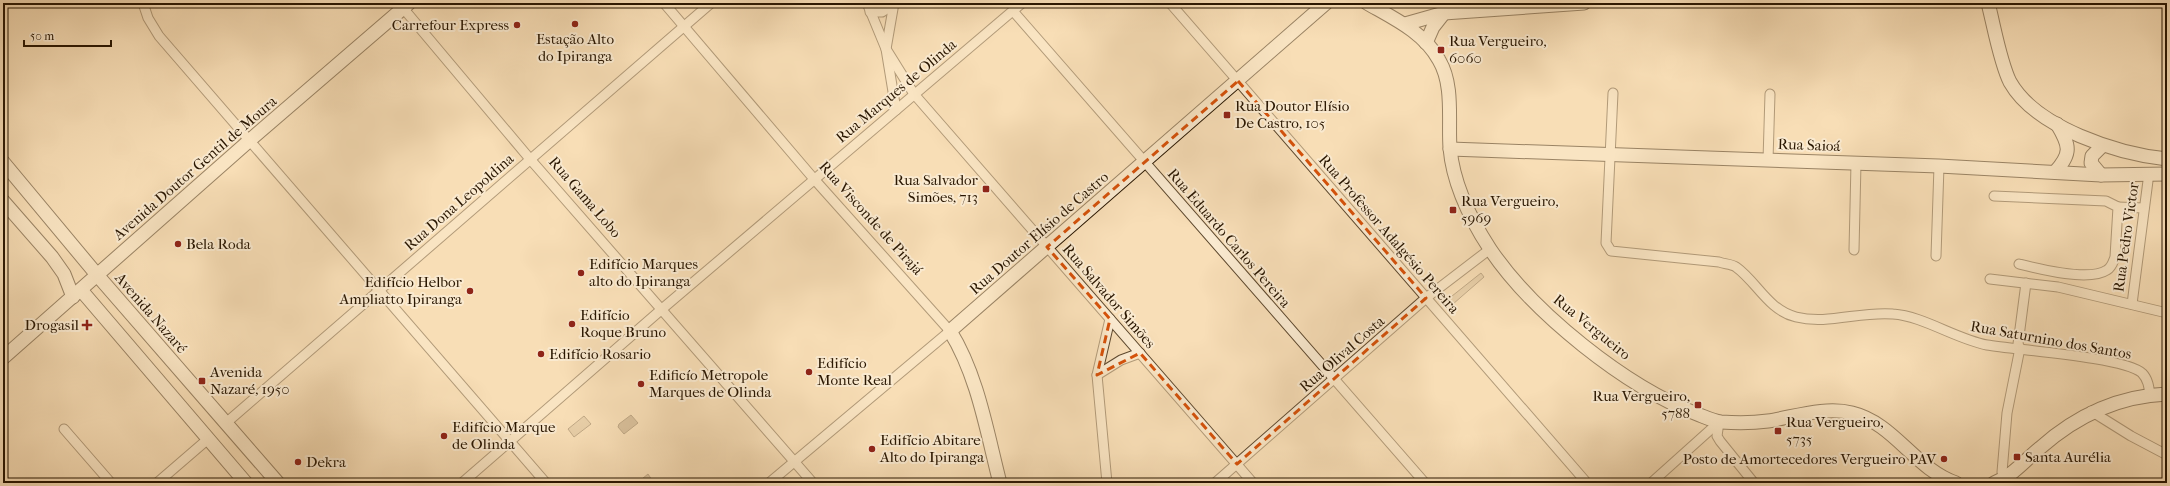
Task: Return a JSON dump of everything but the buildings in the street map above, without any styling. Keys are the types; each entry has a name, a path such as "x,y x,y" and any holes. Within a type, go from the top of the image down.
{"street":[{"path":"143,3 148,18 159,36 546,483"},
{"name":"Rua Visconde de Pirajá","path":"664,3 814,179 950,331 960,349 970,373 1000,483"},
{"name":"Rua Dona Leopoldina","path":"226,423 711,3"},
{"name":"Rua Marques de Olinda","path":"462,483 511,442 662,309 1022,3"},
{"name":"Rua Professor Adalgésio Pereira","path":"1170,3 1587,483"},
{"name":"Rua Doutor Elísio de Castro","path":"769,483 950,331 1326,3"},
{"name":"Rua Vergueiro","path":"1367,3 1405,24 1426,43 1439,59 1447,83 1452,164 1466,206 1490,249 1520,286 1540,306 1591,350 1637,383 1683,408 1719,422 1757,423 1816,413 1849,412 1864,416 1877,423 1937,479 1956,483"},
{"path":"1405,24 1444,13 1584,3"},
{"path":"1988,3 2011,83 2025,101 2056,124 2102,146 2138,155 2167,159"},
{"path":"868,7 882,12 894,4"},
{"path":"886,49 894,4"},
{"name":"Avenida Doutor Gentil de Moura","path":"3,358 98,276 404,5"},
{"name":"Rua Gama Lobo","path":"404,5 530,159 813,483"},
{"name":"Rua Salvador Simões","path":"868,7 886,49 914,94 1253,483"},
{"name":"Rua Eduardo Carlos Pereira","path":"1013,10 1425,483"},
{"path":"1426,43 1433,27 1444,13"},
{"name":"Rua Salvador Simões","path":"886,49 896,110"},
{"name":"Rua Saturnino dos Santos","path":"1613,93 1606,243 1612,251 1719,262 1735,266 1764,298 1780,310 1796,317 1824,319 1865,314 1894,314 1961,338 1987,345 2020,348 2096,359 2134,368 2141,372 2146,379 2150,395"},
{"path":"1768,160 1770,94"},
{"path":"2055,172 2068,155 2067,145 2056,124"},
{"path":"2102,146 2092,156 2091,160 2093,167 2102,175"},
{"name":"Rua Saioá","path":"1450,149 1939,166 2102,175 2167,174"},
{"name":"Avenida Nazaré","path":"3,162 98,276 278,483"},
{"path":"1854,250 1856,163"},
{"path":"1936,256 1939,166"},
{"name":"Rua Pedro Victor","path":"2132,304 2149,174"},
{"path":"1994,196 2106,201 2118,207 2144,208"},
{"path":"3,200 52,257 77,294 246,483"},
{"path":"2019,264 2061,274 2100,273 2108,269 2113,264 2115,256 2118,207"},
{"name":"Rua Olival Costa","path":"1215,483 1426,298 1490,249"},
{"path":"110,289 110,274 114,261"},
{"path":"1990,279 2058,287 2167,313"},
{"path":"1999,481 2002,472 2007,413 2020,348 2018,344 2026,283"},
{"path":"1107,483 1097,375 1110,319"},
{"path":"1097,375 1121,360 1140,353"},
{"path":"1999,481 2020,468 2060,431 2091,411 2150,395 2167,394"},
{"path":"2091,411 2131,436 2167,455"},
{"path":"1651,483 1719,422"},
{"path":"1719,422 1717,436 1754,483"},
{"path":"64,429 111,483"},
{"path":"157,483 208,439"}],"highlighted area":[{"path":"1238,81 1426,298 1237,464 1140,353 1097,375 1110,319 1047,247"}],"shaded area":[{"path":"1481,273 1484,277 1453,304 1447,300"},
{"path":"631,415 638,423 624,434 618,427 619,424"},
{"path":"584,416 591,424 574,437 568,429"},
{"path":"648,474 654,483 637,483"}],"place":[{"name":"Estação Alto do Ipiranga","path":"575,24"},
{"name":"Carrefour Express","path":"517,25"},
{"name":"Rua Vergueiro, 6060","path":"1441,50"},
{"name":"Rua Doutor Elísio De Castro, 105","path":"1227,115"},
{"name":"Rua Salvador Simões, 713","path":"986,189"},
{"name":"Rua Vergueiro, 5969","path":"1453,210"},
{"name":"Bela Roda","path":"178,244"},
{"name":"Edifício Marques alto do Ipiranga","path":"581,273"},
{"name":"Edifício Helbor Ampliatto Ipiranga","path":"470,291"},
{"name":"Edifício Roque Bruno","path":"572,324"},
{"name":"Drogasil","path":"87,325"},
{"name":"Edifício Rosario","path":"541,354"},
{"name":"Edifício Monte Real","path":"809,372"},
{"name":"Avenida Nazaré, 1950","path":"202,381"},
{"name":"Edificío Metropole Marques de Olinda","path":"641,384"},
{"name":"Rua Vergueiro, 5788","path":"1698,405"},
{"name":"Rua Vergueiro, 5735","path":"1778,431"},
{"name":"Edifício Marque de Olinda","path":"444,436"},
{"name":"Edifício Abitare Alto do Ipiranga","path":"872,449"},
{"name":"Santa Aurélia","path":"2017,457"},
{"name":"Posto de Amortecedores Vergueiro PAV","path":"1944,459"},
{"name":"Dekra","path":"298,462"}]}
